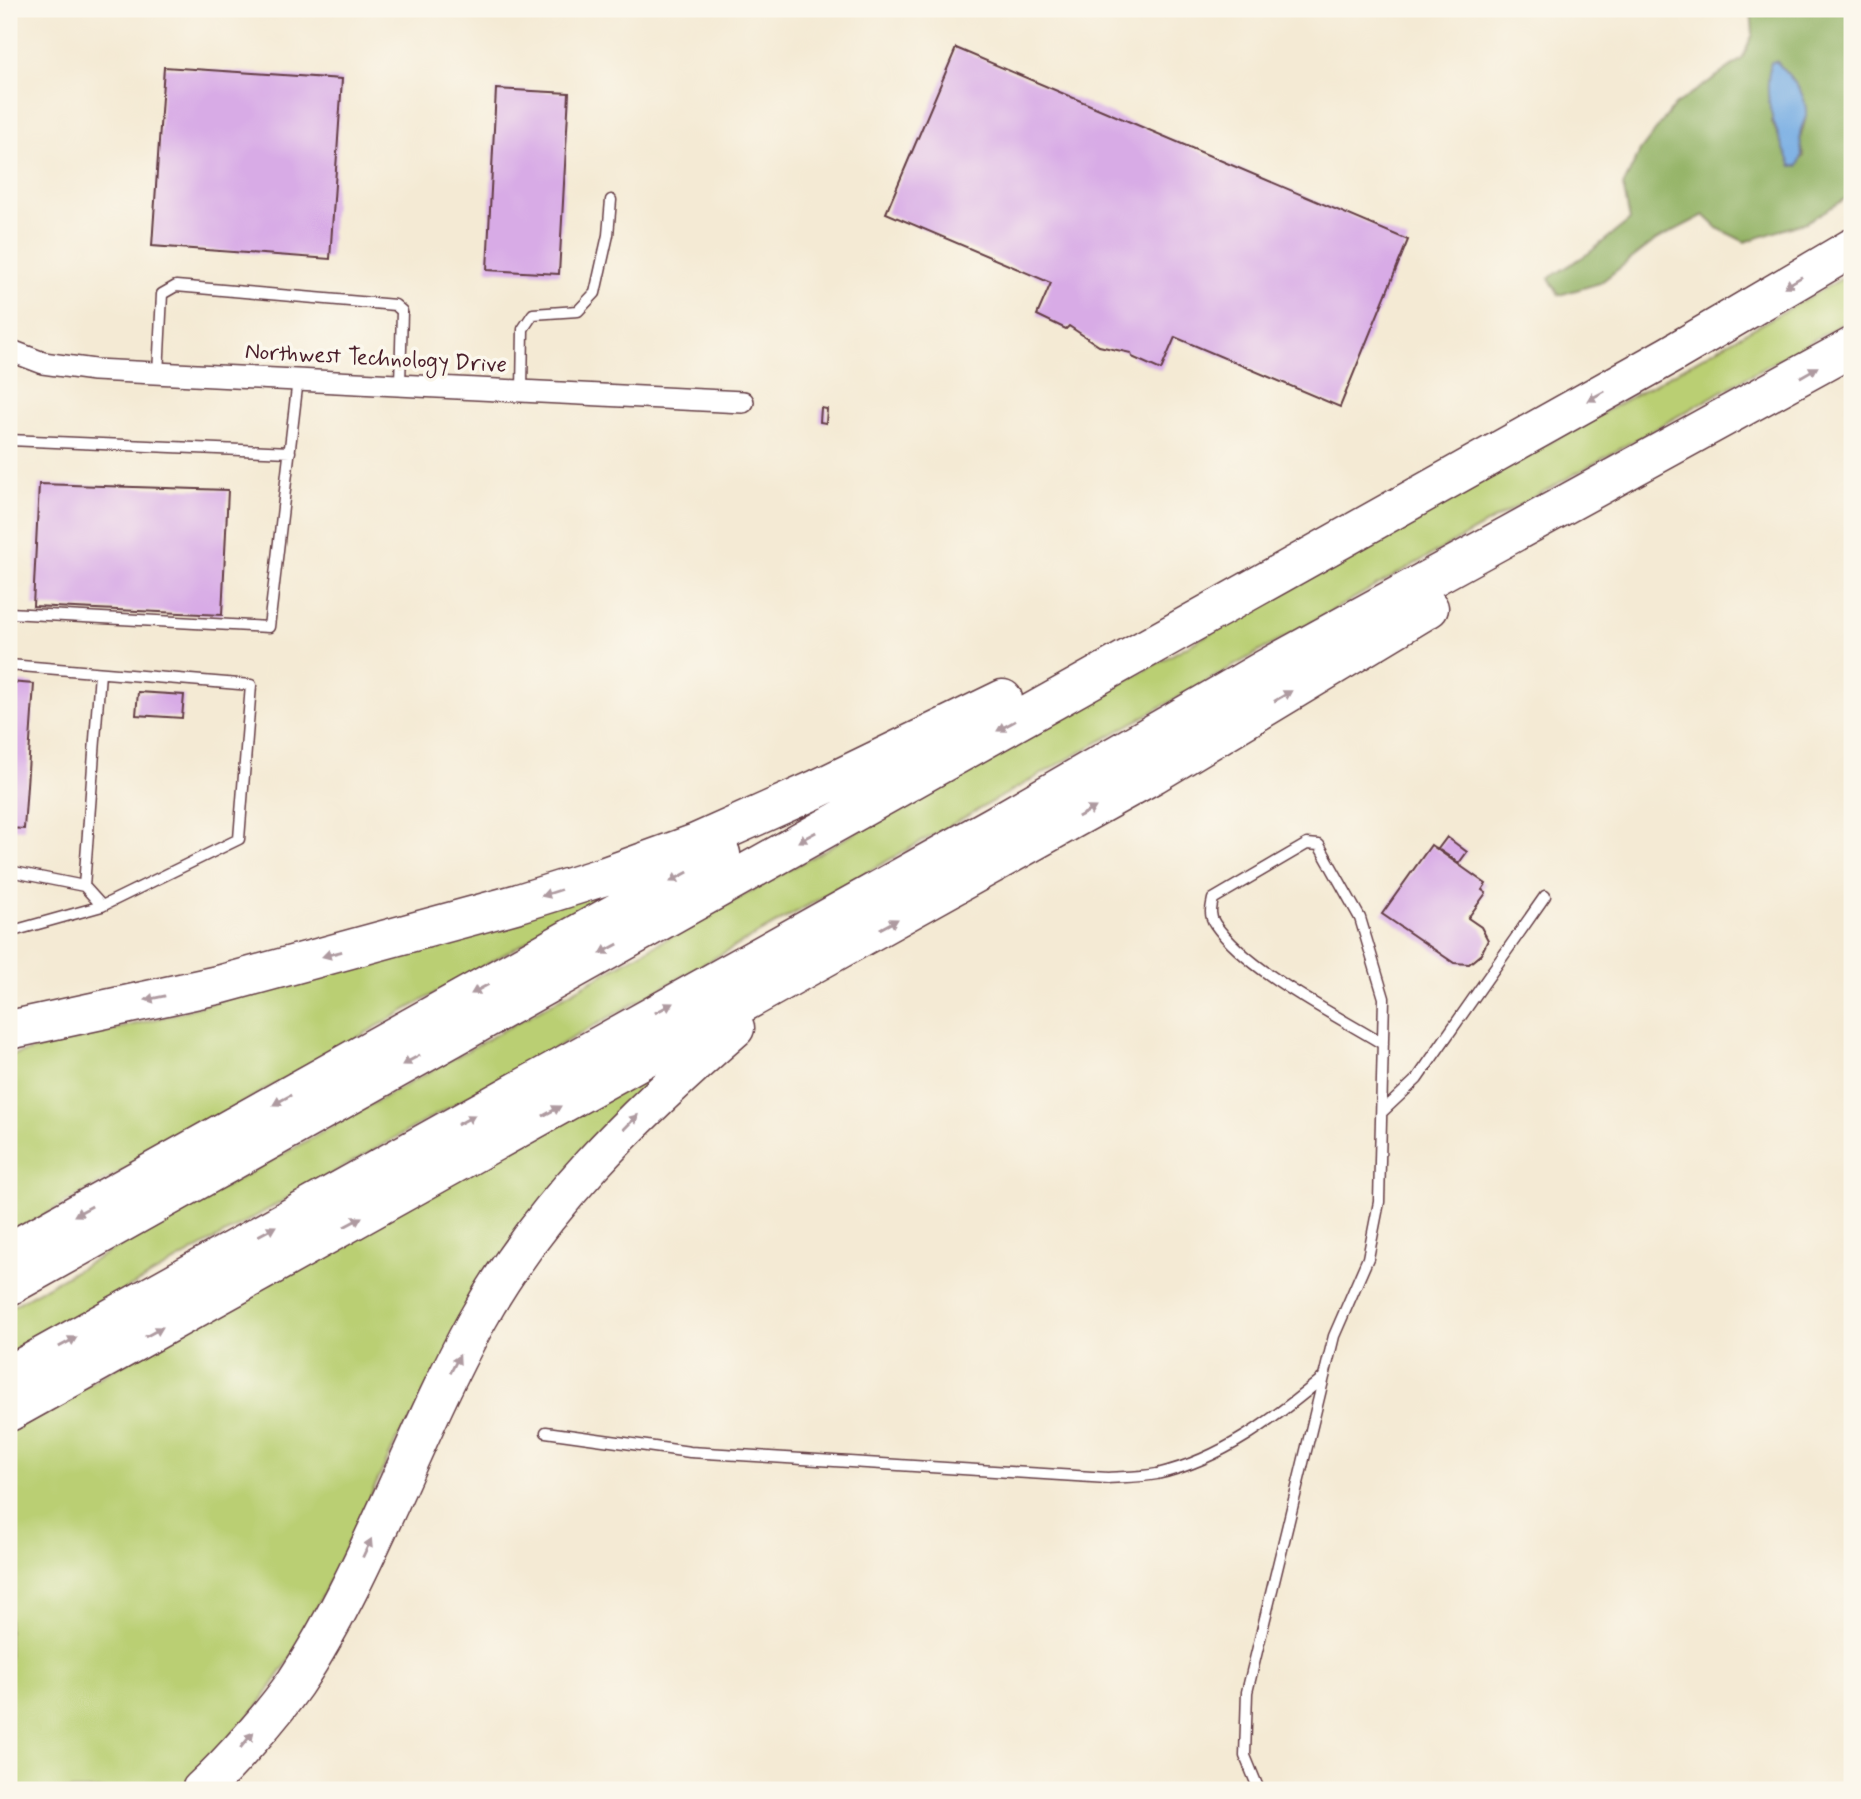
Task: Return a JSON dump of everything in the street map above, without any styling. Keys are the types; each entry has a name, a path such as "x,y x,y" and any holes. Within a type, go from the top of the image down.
{"highway":[{"path":"9,1286 1670,355 1852,248"},
{"path":"9,1412 1154,775 1852,347"},
{"path":"9,1375 995,825 1267,668 1767,397"},
{"path":"9,1030 222,984 519,903 696,843 930,736 1428,489"},
{"path":"9,1252 930,736"},
{"path":"201,1790 294,1683 347,1589 476,1322 528,1243 581,1174 659,1094 737,1027 829,957"}],"street":[{"name":"Northwest Technology Drive","path":"9,350 43,363 94,370 743,402"}],"lane":[{"path":"522,390 523,329 533,314 578,311 595,293 608,235 611,200"},
{"path":"158,374 162,293 176,286 395,305 402,311 400,383"},
{"path":"9,612 270,627 298,379"},
{"path":"9,440 290,452"},
{"path":"9,665 251,685 239,839 102,906 9,932"},
{"path":"84,886 100,673"},
{"path":"1259,1790 1245,1756 1247,1692 1334,1336 1368,1258 1379,1202 1382,1112 1384,998 1360,918 1319,845 1307,844 1213,899 1210,910 1214,923 1250,960 1383,1044"},
{"path":"9,871 84,886 102,906"},
{"path":"1382,1112 1418,1079 1545,896"},
{"path":"546,1432 690,1452 1108,1478 1156,1474 1217,1454 1279,1415 1324,1377"}],"green space":[{"path":"1751,9 1852,9 1852,195 1806,222 1745,242 1719,229 1704,215 1656,240 1600,283 1559,295 1549,278 1589,253 1630,220 1623,186 1640,151 1675,105 1742,59 1753,34","holes":["1777,62 1797,85 1806,106 1800,137 1804,156 1792,166 1772,122"]},
{"path":"1852,273 1852,318 9,1355 9,1308"},
{"path":"644,875 9,1235 9,1056 164,1017"},
{"path":"699,1042 399,1436 298,1647 258,1706 182,1790 9,1790 9,1428"}],"water":[{"path":"1771,62 1777,62 1797,85 1806,106 1800,132 1802,154 1798,166 1792,166 1772,116 1768,89"}],"building":[{"path":"956,48 1408,240 1340,407 1175,337 1161,370 1132,357 1131,353 1099,346 1069,326 1066,329 1037,315 1051,283 886,213"},
{"path":"164,67 342,79 330,259 152,246"},
{"path":"496,89 569,93 559,274 487,270"},
{"path":"821,408 827,409 826,423 820,422"},
{"path":"39,484 228,490 222,615 33,606"},
{"path":"9,682 34,684 24,829 9,828"},
{"path":"138,692 184,695 182,718 136,715"},
{"path":"1447,837 1467,852 1459,863 1438,849"},
{"path":"1431,845 1486,884 1482,890 1486,893 1468,918 1481,927 1488,940 1481,954 1469,964 1454,963 1382,914"}]}
